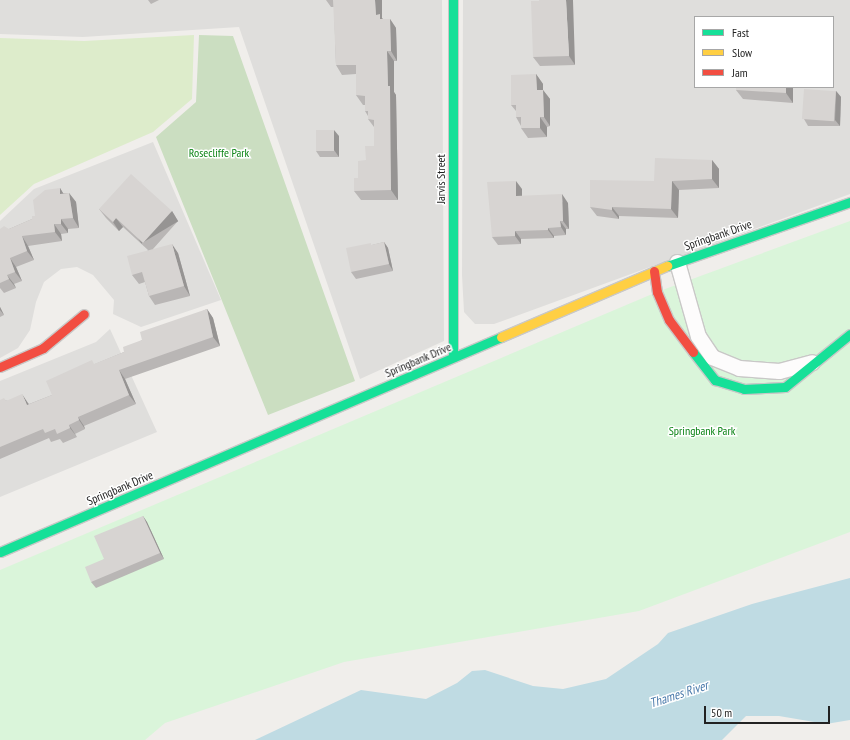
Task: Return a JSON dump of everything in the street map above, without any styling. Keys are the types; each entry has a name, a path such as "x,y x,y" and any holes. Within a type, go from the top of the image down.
{"main road":[{"name":"Jarvis Street","path":"453,0 453,357"},
{"name":"Springbank Drive","path":"0,552 654,271 850,202"},
{"path":"654,271 657,292 669,320 715,380 744,389 785,387 850,334"},
{"path":"0,367 42,348 84,314"}],"street":[{"path":"677,262 698,336 712,357 739,368 779,371 819,360"}],"shaded area":[{"path":"0,0 442,0 444,341 360,379 239,27 83,37 0,34"},
{"path":"463,0 850,0 850,194 494,324 475,324 464,312 462,275"},
{"path":"153,142 221,300 141,327 113,314 114,300 93,275 77,267 61,269 44,282 36,302 30,330 18,348 0,358 0,221 34,189"},
{"path":"110,329 157,432 0,497 0,381 96,342"}],"green space":[{"name":"Rosecliffe Park","path":"194,35 192,99 153,132 34,184 0,215 0,38 84,41"},
{"name":"Rosecliffe Park","path":"199,35 233,36 355,381 268,415 156,137 196,102"},
{"name":"Springbank Park","path":"850,221 850,532 639,611 344,662 165,723 145,740 0,740 0,570 657,292"}],"water":[{"name":"Thames River","path":"850,578 850,720 826,724 779,716 746,716 722,740 255,740 361,690 426,699 457,683 472,671 485,670 533,686 563,689 606,679 658,644 668,633 752,604"}],"building":[{"path":"333,0 375,0 376,15 380,14 380,19 390,19 391,51 387,51 388,86 390,86 391,190 354,191 354,178 358,178 358,161 366,160 365,146 374,146 374,120 368,119 368,111 365,111 365,96 356,95 356,65 336,65"},
{"path":"566,0 569,56 533,57 531,1"},
{"path":"536,74 537,90 543,90 544,117 540,117 540,128 521,128 521,117 516,117 516,105 511,105 511,75"},
{"path":"736,88 786,88 786,93 736,90"},
{"path":"804,89 836,91 834,121 802,119"},
{"path":"316,130 334,130 334,151 316,151"},
{"path":"655,158 712,160 712,179 672,181 671,209 612,207 612,210 590,207 590,180 654,181"},
{"path":"131,174 172,211 143,243 116,218 113,222 99,209"},
{"path":"516,181 516,196 562,194 563,221 560,221 561,227 548,228 548,230 515,231 515,236 492,237 487,182"},
{"path":"60,188 60,194 69,193 73,218 61,219 61,224 54,224 55,232 22,236 27,251 10,258 15,272 7,275 9,279 0,283 0,229 4,226 9,229 32,219 32,216 35,216 33,200 45,190"},
{"path":"384,242 389,264 351,272 346,248"},
{"path":"172,244 184,286 149,296 142,272 132,275 127,256"},
{"path":"207,309 213,337 119,370 129,395 78,417 79,420 69,425 70,428 57,434 55,429 45,433 43,429 0,447 0,400 4,398 6,401 22,394 27,405 52,395 46,381 92,360 94,364 124,352 123,347 142,340 140,332"},
{"path":"143,516 160,553 91,582 85,567 104,559 94,536"}],"traffic: fast":[{"path":"453,0 453,357"},
{"path":"667,266 850,202"},
{"path":"693,352 715,380 744,389 785,387 850,334"},
{"path":"0,552 501,337"}],"traffic: slow":[{"path":"501,337 667,266"}],"traffic: jam":[{"path":"654,271 657,292 669,320 693,352"},
{"path":"0,367 43,348 84,314"}]}
